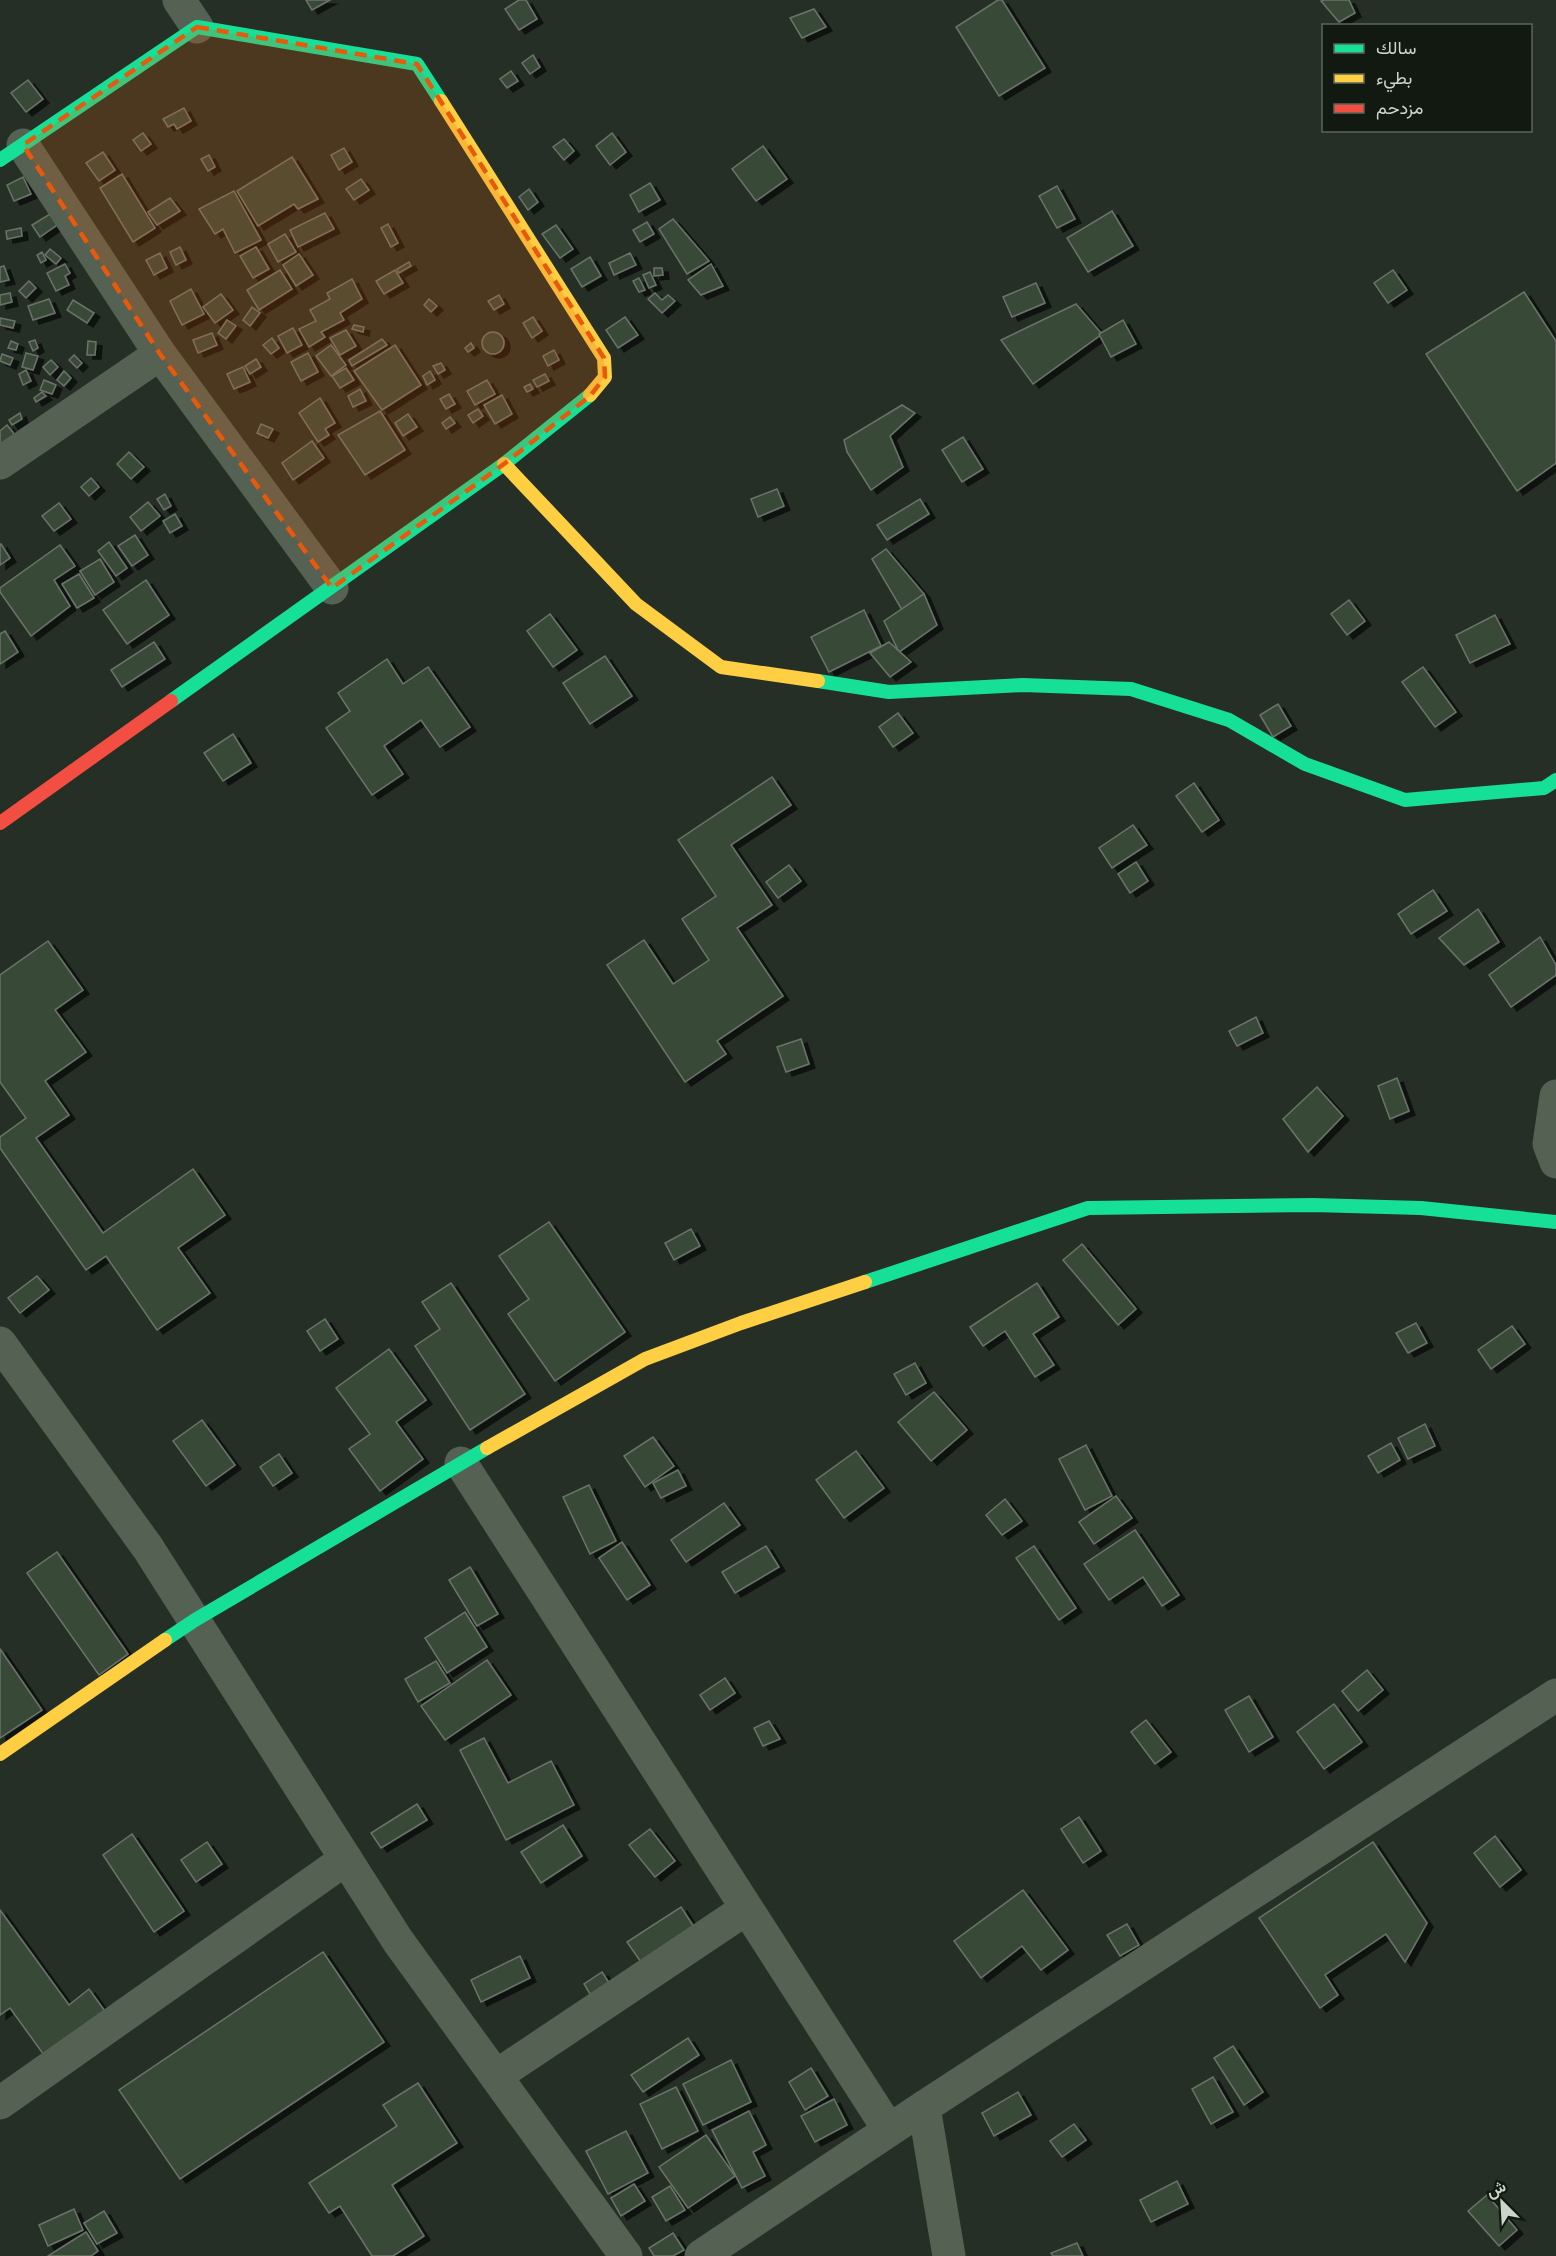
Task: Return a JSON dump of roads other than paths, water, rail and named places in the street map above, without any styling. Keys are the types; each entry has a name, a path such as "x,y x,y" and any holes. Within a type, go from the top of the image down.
{"street":[{"path":"179,0 197,27"},
{"path":"0,823 332,588 504,464 590,396 604,377 604,358 417,64 197,27 11,152 332,588"},
{"path":"0,463 160,354"},
{"path":"504,464 636,604 721,667 889,692 1023,685 1131,689 1228,720 1305,764 1405,800 1552,791"},
{"path":"1556,1096 1549,1144 1556,1162"},
{"path":"0,1754 195,1620 461,1463 645,1359 741,1323 1088,1208 1313,1205 1421,1208 1556,1222"},
{"path":"2,1351 148,1548 398,1941 626,2256"},
{"path":"461,1463 889,2130"},
{"path":"701,2256 924,2107 1556,1695"},
{"path":"0,2103 346,1860"},
{"path":"496,2076 746,1909"},
{"path":"924,2107 949,2256"}]}
